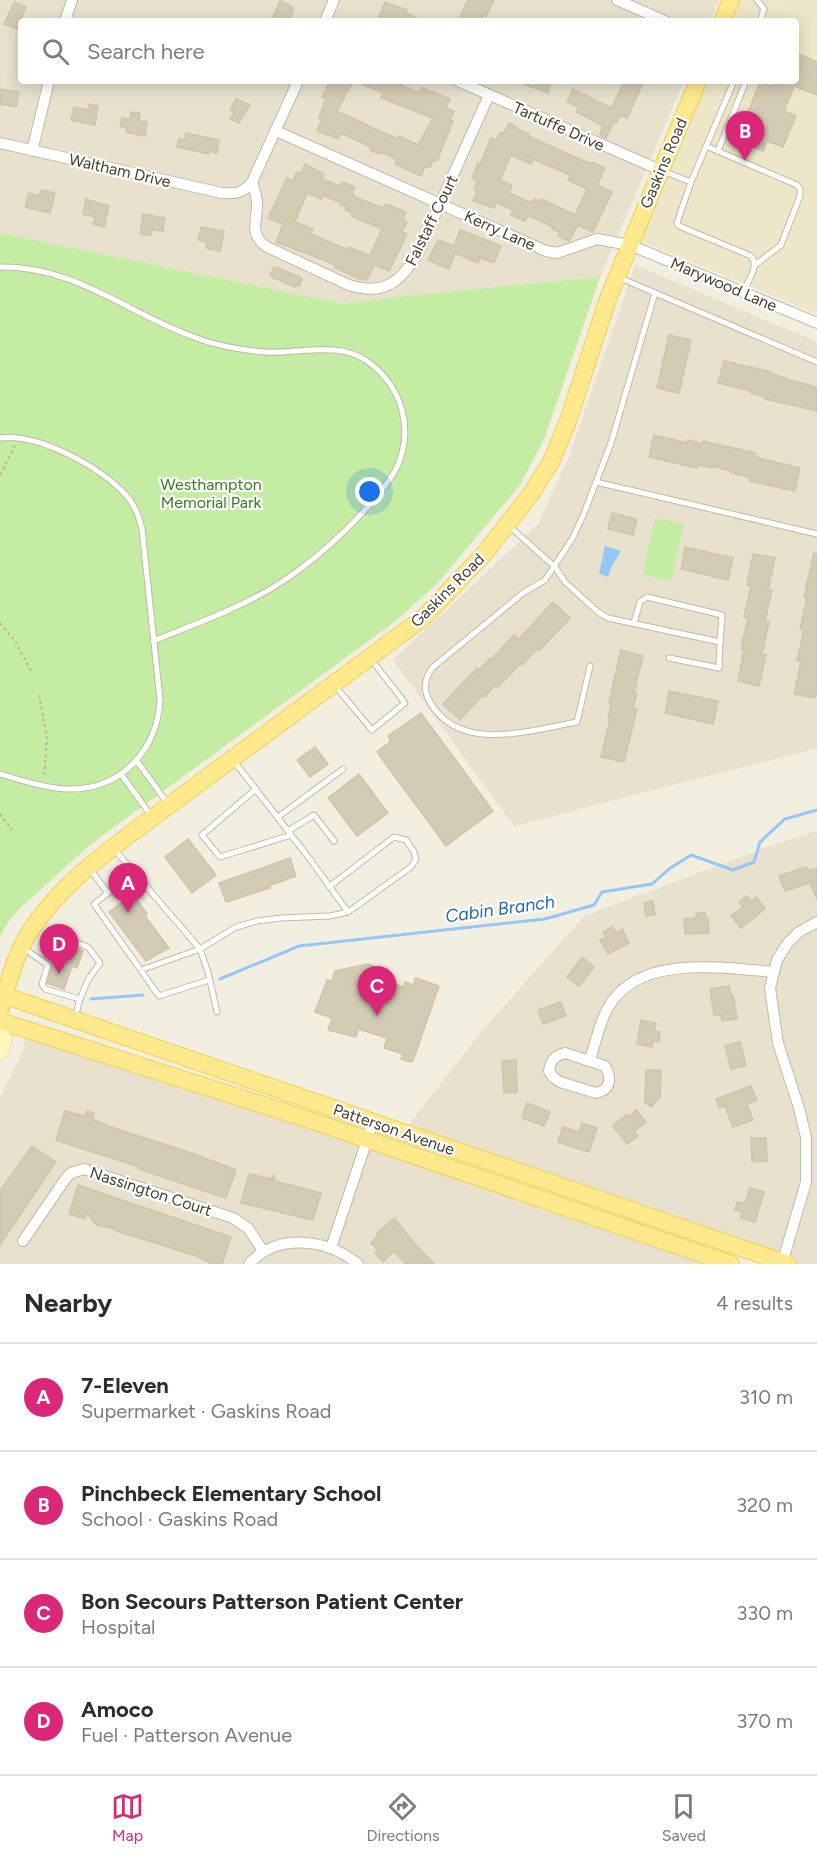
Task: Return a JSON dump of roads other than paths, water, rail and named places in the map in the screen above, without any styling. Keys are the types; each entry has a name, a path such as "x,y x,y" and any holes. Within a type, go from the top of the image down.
{"main road":[{"path":"723,18 731,0"},
{"name":"Gaskins Road","path":"2,1000 22,947 33,928 55,901 89,868 113,847 423,618 484,554 531,494 551,462 567,423 602,315 697,84"},
{"name":"Patterson Avenue","path":"2,1000 74,1020 784,1263"},
{"name":"Patterson Avenue","path":"0,1021 367,1140 730,1264"},
{"path":"0,1028 5,1040 0,1053"}],"street":[{"path":"66,18 72,0"},
{"path":"326,18 334,0"},
{"path":"617,0 658,18"},
{"path":"32,151 48,84"},
{"path":"252,182 297,84"},
{"name":"Tartuffe Drive","path":"465,84 660,170"},
{"name":"Falstaff Court","path":"252,182 258,204 255,230 258,241 349,285 375,290 386,286 403,276 418,253 489,94"},
{"name":"Kerry Lane","path":"276,130 552,252 573,248 597,239 630,245"},
{"name":"Waltham Drive","path":"0,143 222,193 240,193 252,182"},
{"name":"Marywood Lane","path":"630,245 817,322"},
{"path":"784,1263 806,1182 806,1137 778,1043 770,988 777,960 787,944 799,932 817,922"},
{"path":"590,1060 611,1002 622,988 643,975 667,970 705,968 774,972"},
{"path":"565,1053 590,1060 605,1066 609,1072 609,1083 600,1092 590,1092 561,1082 549,1071 551,1061 556,1056 565,1053"},
{"path":"331,1248 373,1122"},
{"name":"Nassington Court","path":"23,1241 70,1173 84,1169 233,1218 248,1228 263,1251"},
{"path":"249,1264 263,1251 290,1243 331,1248 340,1251 358,1264"}],"lane":[{"path":"757,0 762,4 767,18"},
{"path":"761,18 764,12"},
{"path":"733,84 678,218 679,226 751,256 756,265"},
{"path":"718,151 745,84"},
{"path":"706,146 797,185 800,189 800,196 781,245 756,265 743,292"},
{"path":"660,170 692,182"},
{"path":"0,267 31,269 73,280 194,337 222,346 267,352 341,351 355,355 386,377 400,401 406,423 404,449 395,470 381,490 347,529 310,562 261,594 205,621 153,641"},
{"path":"617,277 817,362"},
{"path":"590,666 577,722 506,734 482,735 456,727 437,714 425,693 425,684 432,668 523,593 545,580 572,539 611,443 655,292"},
{"path":"0,438 19,438 38,443 77,459 104,476 128,496 138,513 142,529 160,700 159,716 148,745 121,774 102,784 85,789 67,789 0,774"},
{"path":"596,482 817,534"},
{"path":"507,524 555,567 565,582 598,612 608,618 720,642"},
{"path":"634,624 640,602 648,597 722,615 719,668 669,658"},
{"path":"334,685 372,730 405,702 370,658"},
{"path":"232,759 348,912"},
{"path":"136,760 169,806"},
{"path":"278,817 343,769"},
{"path":"121,774 152,818"},
{"path":"256,789 202,835 220,858 290,833 314,815 334,841"},
{"path":"141,970 200,949 236,927 257,921 330,916 348,912 411,867 416,859 406,840 394,837 330,886"},
{"path":"113,847 200,949 217,1012"},
{"path":"89,868 108,893"},
{"path":"135,875 94,904 159,996 209,980"},
{"path":"61,937 88,947 100,963 88,980 74,1020"},
{"path":"22,947 48,965 42,984 45,989 80,999"}],"water":[{"path":"605,546 621,551 608,577 599,574"}],"waterway":[{"name":"Cabin Branch","path":"220,979 299,946 545,919 594,905 602,892 652,884 669,869 691,855 733,870 754,862 760,842 785,819 817,810"},
{"name":"Cabin Branch","path":"91,999 143,995"}],"place":[{"name":"Pinchbeck Elementary School","path":"745,161"},
{"name":"7-Eleven","path":"128,913"},
{"name":"Amoco","path":"59,974"},
{"name":"Bon Secours Patterson Patient Center","path":"377,1016"}],"park label":[{"name":"Westhampton Memorial Park","path":"211,493"}]}
